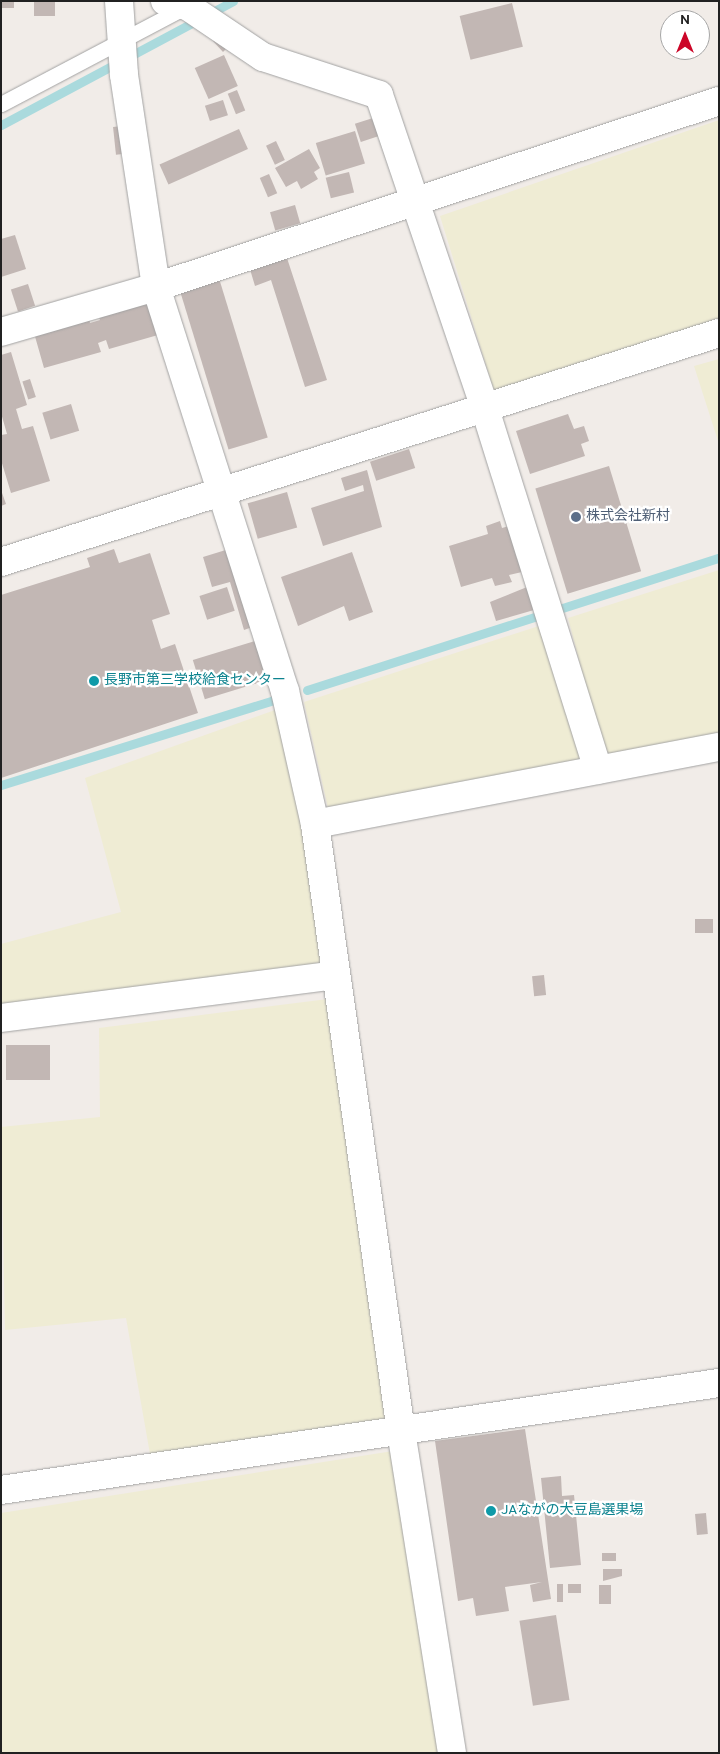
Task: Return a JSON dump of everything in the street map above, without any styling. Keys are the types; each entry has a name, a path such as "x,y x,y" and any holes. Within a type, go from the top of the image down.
{"street":[{"path":"119,1 122,57 156,287 219,493 285,691 315,824 400,1431 452,1753"},
{"path":"192,9 263,58 379,95 412,199 485,409 598,770"},
{"path":"1,332 156,287 412,199 719,101"},
{"path":"1,562 719,333"},
{"path":"315,824 719,747"},
{"path":"1,1018 335,975"},
{"path":"1,1490 719,1384"}],"lane":[{"path":"1,104 122,57 192,9"}],"shaded area":[{"path":"719,120 719,323 494,391 440,216"},
{"path":"719,359 719,444 694,366"},
{"path":"719,570 719,737 605,760 568,618"},
{"path":"542,625 585,764 328,808 304,702"},
{"path":"275,710 305,826 325,967 1,1006 1,944 121,912 85,778"},
{"path":"328,999 392,1425 150,1454 126,1318 5,1330 1,1127 100,1117 99,1028"},
{"path":"393,1451 441,1753 1,1753 1,1513"}],"building":[{"path":"1,1 14,1 14,8 1,8"},
{"path":"34,1 55,1 55,16 34,16"},
{"path":"512,3 523,47 470,60 460,16"},
{"path":"217,36 228,47 223,52 213,41"},
{"path":"224,55 238,86 209,99 195,68"},
{"path":"237,90 245,110 236,114 228,94"},
{"path":"223,100 228,115 210,121 205,106"},
{"path":"373,118 379,136 361,142 355,124"},
{"path":"122,126 125,154 116,155 113,127"},
{"path":"239,129 248,149 168,184 160,164"},
{"path":"355,131 365,164 326,176 316,143"},
{"path":"276,141 285,160 275,165 266,146"},
{"path":"309,149 320,168 314,172 318,179 301,189 297,181 286,187 275,168"},
{"path":"349,172 354,192 331,198 326,178"},
{"path":"269,174 277,193 268,197 260,178"},
{"path":"295,205 300,223 275,230 270,212"},
{"path":"15,235 26,269 1,277 1,239"},
{"path":"286,255 327,380 305,387 271,280 255,286 249,266"},
{"path":"218,275 268,438 228,450 179,287"},
{"path":"28,284 35,306 18,311 11,290"},
{"path":"148,301 158,335 109,349 106,340 98,343 101,352 44,368 34,333 89,318 90,323 100,320 98,315"},
{"path":"11,352 27,405 16,409 22,429 33,426 50,481 11,493 1,460 1,435 7,434 1,413 1,355"},
{"path":"30,379 36,397 28,400 22,381"},
{"path":"71,404 79,431 50,440 42,413"},
{"path":"568,414 574,429 584,426 589,441 581,444 585,456 530,474 516,431"},
{"path":"409,449 415,468 376,481 370,462"},
{"path":"609,466 641,571 568,594 535,489"},
{"path":"367,470 382,527 323,546 311,508 364,491 363,485 345,491 341,478"},
{"path":"1,490 6,504 1,506"},
{"path":"287,492 297,528 258,539 248,503"},
{"path":"500,521 502,528 509,526 522,572 509,575 512,582 495,586 492,578 461,587 449,546 488,534 486,526"},
{"name":"長野市第三学校給食センター","path":"114,549 119,563 150,553 170,614 152,620 161,649 175,644 198,713 1,778 1,595 90,567 87,558"},
{"path":"229,549 255,626 244,630 230,582 212,587 203,557"},
{"path":"352,552 373,612 349,621 344,606 298,626 281,577"},
{"path":"227,587 235,611 207,620 199,596"},
{"path":"527,587 534,610 496,621 490,602"},
{"path":"255,641 267,680 205,699 193,660"},
{"path":"695,919 713,919 713,933 695,933"},
{"path":"544,975 546,995 534,996 532,976"},
{"path":"6,1045 50,1045 50,1080 6,1080"},
{"name":"JAながの大豆島選果場","path":"525,1429 551,1599 533,1602 530,1585 542,1582 505,1587 509,1611 476,1616 473,1598 458,1601 435,1441"},
{"path":"561,1476 562,1496 574,1495 581,1565 550,1568 541,1478"},
{"path":"706,1513 708,1534 697,1535 695,1514"},
{"path":"602,1553 616,1553 616,1561 602,1561"},
{"path":"603,1569 622,1569 622,1576 603,1581"},
{"path":"557,1584 563,1584 563,1602 557,1602"},
{"path":"568,1584 581,1584 581,1593 568,1593"},
{"path":"599,1585 611,1585 611,1604 599,1604"},
{"path":"556,1615 569,1700 533,1706 519,1621"}],"waterway":[{"path":"1,125 233,1"},
{"path":"307,690 719,558"},
{"path":"1,785 274,700"}],"place":[{"name":"株式会社新村","path":"576,517"},
{"name":"長野市第三学校給食センター","path":"94,681"},
{"name":"JAながの大豆島選果場","path":"491,1511"}]}
